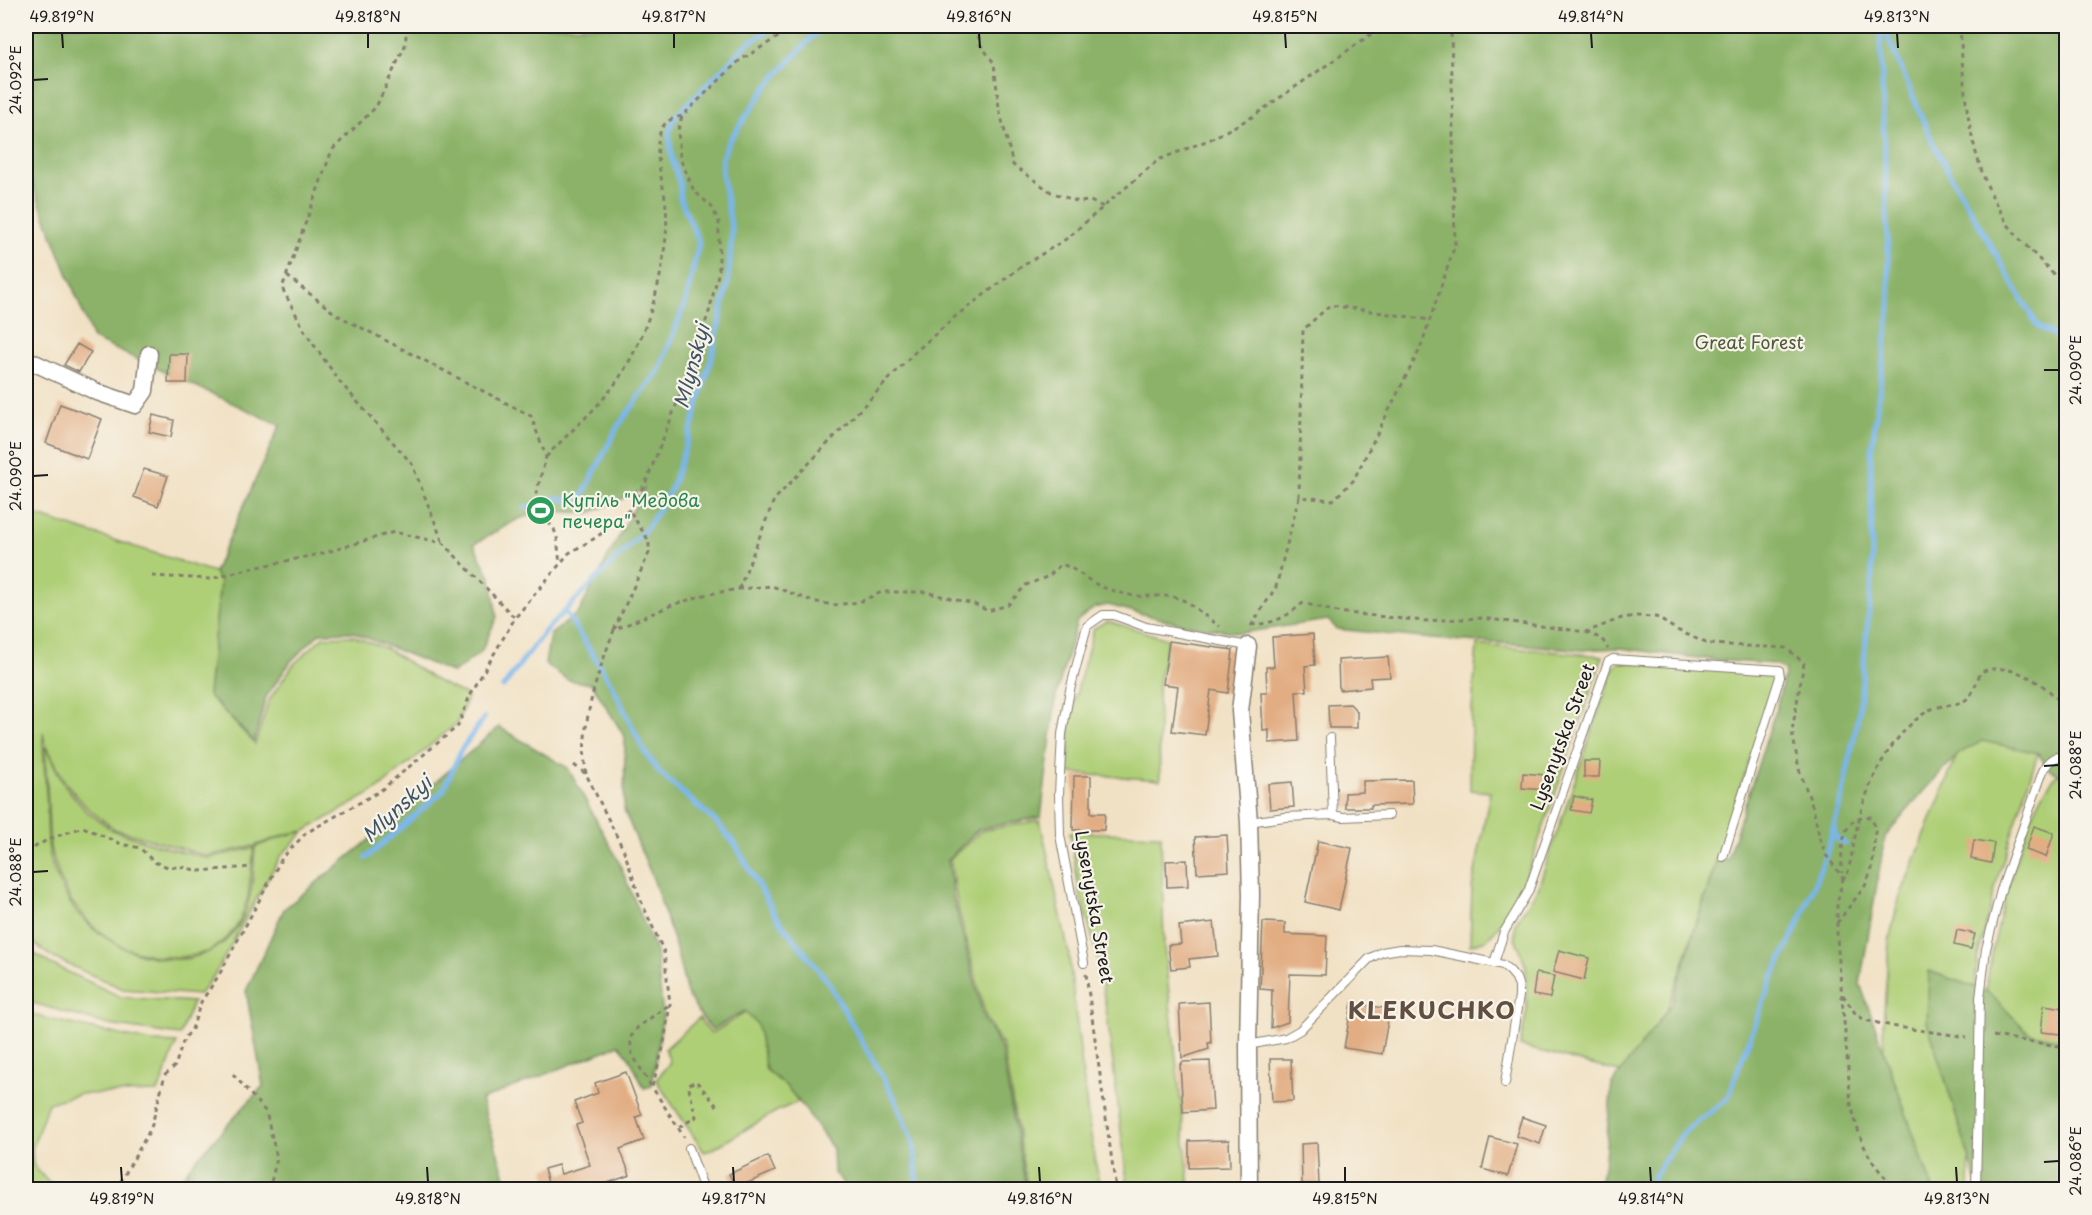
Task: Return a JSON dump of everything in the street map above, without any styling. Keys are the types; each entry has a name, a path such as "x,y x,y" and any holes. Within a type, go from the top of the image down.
{"street":[{"path":"26,360 97,392 135,405 145,391 149,354"},
{"path":"1248,646 1240,711 1250,822 1248,1045 1250,1190"}],"lane":[{"name":"Lysenytska Street","path":"1084,963 1060,835 1059,794 1062,734 1070,690 1087,626 1103,615 1114,615 1156,629 1248,646"},
{"name":"Lysenytska Street","path":"1494,963 1504,932 1528,892 1608,662 1613,659 1779,670 1780,677 1723,857"},
{"path":"1330,738 1333,815"},
{"path":"1976,1190 1980,998 1986,950 2001,890 2043,771 2051,759 2067,757"},
{"path":"1250,822 1333,815 1343,817 1389,815"},
{"path":"1248,1045 1286,1038 1300,1030 1357,970 1369,959 1382,952 1400,949 1431,950 1503,965 1516,978 1519,987 1518,1007 1505,1083"},
{"path":"689,1148 704,1190"}],"path":[{"path":"406,26 405,46 376,107 332,150 282,288 307,335 340,382 412,464 443,543 515,618"},
{"path":"560,564 554,529 538,510 536,494 546,457 612,389 630,360 649,316 660,277 666,242 666,207 658,153 660,134 665,123 682,116 739,61 796,26"},
{"path":"976,26 980,44 994,63 999,108 1013,165 1051,192 1079,202 1090,201 1104,207"},
{"path":"739,589 774,500 913,354 957,315 1021,267 1066,239 1158,160 1211,139 1252,117 1383,26"},
{"path":"1299,497 1333,500 1353,481 1420,349 1455,245 1451,26"},
{"path":"1960,26 1964,91 1978,164 2004,219 2056,277 2067,284"},
{"path":"116,1190 151,1128 165,1076 175,1066 184,1039 192,1029 201,1002 219,975 282,858 306,832 380,791 458,726 470,695 515,618 569,553 597,537 629,510 646,482 686,380 709,312 719,270 720,222 711,206 694,191 680,158 678,130 682,116"},
{"path":"286,276 337,315 531,416 546,457"},
{"path":"1248,646 1251,625 1276,587 1299,497 1303,330 1330,304 1430,320"},
{"path":"629,510 649,542 649,553 614,630 601,666 591,702 584,759 586,774 624,851 641,901 664,952 670,1004 663,1048 652,1087"},
{"path":"152,576 211,579 324,553 394,532 443,543"},
{"path":"614,630 672,604 704,595 772,586 812,601 833,605 859,602 882,592 925,592 974,604 988,611 1008,605 1026,585 1049,576 1061,564 1073,567 1088,581 1106,589 1136,596 1181,598 1206,618 1226,629"},
{"path":"1251,625 1274,622 1288,615 1303,603 1337,612 1424,621 1481,618 1586,632 1602,639 1608,646 1609,656"},
{"path":"1586,632 1622,618 1656,617 1677,630 1708,644 1786,648 1804,663 1792,730 1799,769 1813,808 1820,839 1827,855 1842,876 1846,878 1868,789 1889,749 1927,711 1938,706 1960,703 1969,698 1981,672 1989,668 2013,670 2026,675 2058,697 2067,709"},
{"path":"574,765 586,774"},
{"path":"1837,924 1865,886 1872,869 1875,831 1870,817 1859,818 1846,832 1842,842 1842,876 1837,904 1837,924 1842,994 1851,1104 1857,1129 1881,1174 1898,1190"},
{"path":"26,852 49,839 83,827 121,844 140,848 154,862 168,867 183,867 199,871 252,867"},
{"name":"Lysenytska Street","path":"1084,963 1116,1190"},
{"path":"1842,994 1855,1013 1864,1020 1897,1027 2067,1047"},
{"path":"670,1004 638,1027 630,1038 632,1054 679,1127 689,1148"},
{"path":"233,1074 266,1112 277,1158 269,1190"},
{"path":"679,1127 696,1118 688,1085 696,1081 717,1106"}],"green space":[{"name":"Great Forest","path":"26,26 2066,26 2066,777 2048,769 2038,753 1982,741 1960,753 1926,788 1885,837 1860,984 1933,1189 1598,1189 1604,1167 1612,1083 1671,1005 1717,859 1727,860 1777,706 1785,671 1775,664 1713,660 1620,648 1582,650 1432,639 1337,629 1328,620 1240,633 1181,624 1108,605 1094,608 1077,621 1056,696 1041,817 979,829 948,859 954,901 984,1019 1001,1048 1026,1189 848,1189 834,1173 833,1149 786,1086 766,1070 757,1024 744,1011 712,1030 687,994 676,949 654,881 624,810 625,737 592,684 568,680 545,664 550,635 579,612 644,489 590,513 547,511 518,519 474,544 491,579 497,617 481,652 453,673 353,632 320,633 291,661 266,697 254,741 208,695 220,583 214,572 280,425 93,339 26,168"},
{"path":"26,512 214,572 220,583 208,695 255,744 269,700 293,665 323,637 353,636 387,649 437,681 468,696 457,723 378,789 305,831 287,834 254,846 207,856 114,829 87,808 65,782 45,743 43,733 49,851 60,883 69,901 85,920 105,937 128,949 153,957 178,959 202,955 223,943 240,923 248,905 255,847 287,835 304,832 280,857 215,974 199,995 123,989 54,958 26,938"},
{"path":"1108,621 1168,639 1158,684 1160,780 1068,773 1070,717 1094,628"},
{"path":"1477,645 1603,656 1516,906 1486,940 1470,945 1472,888 1490,792 1470,790 1471,722"},
{"path":"1620,662 1774,672 1777,675 1680,973 1642,1078 1520,1046 1527,1010 1526,967 1515,937 1515,924 1538,888 1614,667"},
{"path":"1969,725 2041,744 1998,877 1978,956 1973,997 1969,1189 1884,1190 1886,1109 1883,1026 1889,942 1898,902"},
{"path":"499,727 568,768 618,860 656,952 663,1015 652,1086 644,1088 629,1057 619,1045 481,1100 509,1189 176,1189 189,1167 263,1086 246,991 284,909 363,845"},
{"path":"45,746 63,783 85,810 112,830 207,858 254,848 248,897 240,921 227,938 208,952 183,957 158,957 121,947 92,926 71,901 59,876 50,848"},
{"path":"2066,768 2066,1189 1980,1190 1984,1008 1995,941 2013,871 2025,836 2038,805 2052,782"},
{"path":"1040,820 1068,949 1088,1118 1100,1189 1029,1189 1027,1186 1003,1047 986,1018 958,908 950,859 981,831"},
{"path":"1070,832 1161,835 1164,947 1190,1189 1128,1189 1107,1015 1097,954 1079,891"},
{"path":"26,948 49,963 121,997 193,1002 180,1035 109,1025 26,1001"},
{"path":"1929,971 1988,992 2029,1033 2066,1041 2066,1189 1979,1189 1927,1022"},
{"path":"775,994 800,1101 777,1111 704,1152 656,1080 670,1062 665,1049 699,1018 711,1034"},
{"path":"26,1012 152,1042 177,1043 158,1092 79,1094 48,1103 32,1149 33,1165 49,1183 89,1185 93,1189 26,1189"}],"building":[{"path":"77,344 91,352 79,372 64,365"},
{"path":"169,354 188,354 187,383 168,383"},
{"path":"60,404 102,419 87,459 46,443"},
{"path":"153,415 174,420 171,437 149,432"},
{"path":"144,469 168,476 158,506 134,497"},
{"path":"1313,634 1315,665 1305,666 1307,691 1296,691 1299,741 1269,743 1269,730 1263,731 1261,693 1267,693 1266,667 1274,667 1272,637"},
{"path":"1169,641 1233,650 1228,693 1211,690 1205,735 1172,731 1178,686 1163,684"},
{"path":"1388,657 1390,677 1370,678 1371,687 1339,690 1338,660"},
{"path":"1350,704 1357,711 1357,728 1329,728 1328,705"},
{"path":"1584,761 1600,761 1599,777 1584,777"},
{"path":"1523,773 1545,775 1543,790 1522,788"},
{"path":"1074,776 1091,776 1091,813 1105,813 1104,830 1073,830"},
{"path":"1412,780 1413,804 1345,808 1345,793 1363,792 1363,781"},
{"path":"1292,782 1294,807 1270,809 1268,784"},
{"path":"1574,796 1592,800 1589,813 1571,810"},
{"path":"2034,826 2054,833 2046,857 2026,850"},
{"path":"1227,835 1229,871 1197,873 1195,837"},
{"path":"1974,840 1994,843 1991,863 1971,859"},
{"path":"1318,841 1352,848 1339,910 1305,902"},
{"path":"1187,860 1188,886 1167,887 1166,861"},
{"path":"1214,922 1218,956 1189,959 1190,967 1171,969 1168,945 1181,944 1179,926"},
{"path":"1263,922 1285,923 1285,934 1327,936 1325,975 1290,974 1288,1022 1271,1028 1272,990 1260,989"},
{"path":"1957,930 1975,934 1971,949 1954,945"},
{"path":"1559,950 1589,958 1584,980 1553,972"},
{"path":"1536,973 1554,976 1550,998 1533,995"},
{"path":"1209,1002 1211,1043 1208,1043 1209,1049 1182,1058 1179,1004"},
{"path":"1352,1003 1390,1009 1382,1054 1344,1048"},
{"path":"2044,1005 2064,1008 2061,1034 2041,1032"},
{"path":"1270,1059 1291,1059 1293,1101 1272,1102"},
{"path":"1210,1061 1213,1110 1183,1112 1180,1064"},
{"path":"626,1072 642,1115 636,1117 644,1140 620,1149 630,1175 602,1185 604,1190 550,1190 544,1169 558,1165 561,1174 590,1165 576,1125 582,1123 574,1102 598,1093 595,1083"},
{"path":"1522,1117 1546,1125 1540,1144 1516,1136"},
{"path":"1490,1137 1517,1144 1508,1176 1482,1169"},
{"path":"1229,1140 1230,1167 1189,1168 1189,1141"},
{"path":"1317,1143 1319,1184 1302,1184 1301,1144"},
{"path":"768,1156 775,1171 736,1188 729,1174"}],"waterway":[{"name":"Mlynskyi","path":"525,508 552,498 580,501 618,426 660,369 686,301 699,242 680,198 680,185 672,159 669,134 674,118 747,44 776,26"},
{"name":"Mlynskyi","path":"503,687 545,631 647,528 671,489 712,356 728,283 732,232 722,173 722,158 729,141 767,86 813,36 826,26"},
{"path":"1654,1190 1653,1177 1684,1132 1727,1099 1771,981 1799,923 1826,855 1843,793 1859,711 1872,577 1871,455 1890,307 1880,26"},
{"path":"1883,26 1932,141 2038,327 2066,341"},
{"path":"541,511 550,518 553,517 552,512 544,503 547,499"},
{"path":"565,611 612,685 643,749 658,771 717,823 735,844 776,916 828,982 894,1097 914,1144 917,1180 922,1190"},
{"name":"Mlynskyi","path":"366,858 443,791 461,750 484,718"},
{"path":"1834,829 1837,839 1845,843"}],"place":[{"name":"Купіль \"Медова печера\"","path":"541,511"}],"district":[{"name":"KLEKUCHKO","path":"1432,1011"}]}
